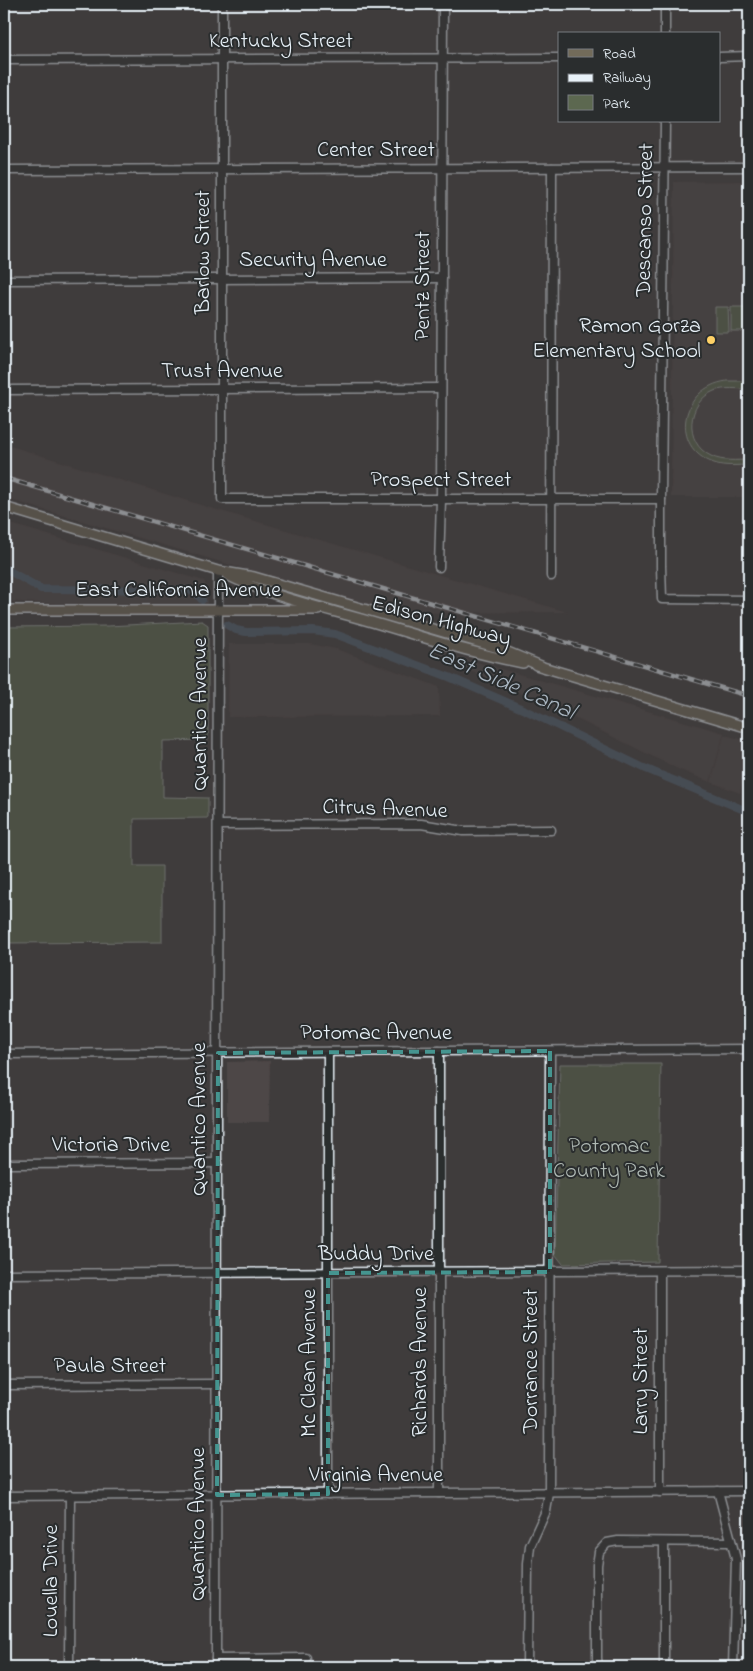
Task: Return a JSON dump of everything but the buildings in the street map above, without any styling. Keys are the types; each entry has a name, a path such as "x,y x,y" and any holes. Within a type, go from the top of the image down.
{"main road":[{"name":"Edison Highway","path":"4,507 218,571 254,577 498,648 541,666 749,728"},
{"name":"Edison Highway","path":"218,571 244,584 328,610 494,658 541,666"},
{"name":"East California Avenue","path":"4,610 328,610 353,606"}],"street":[{"name":"Barlow Street","path":"222,4 222,499"},
{"name":"Pentz Street","path":"438,567 441,498 443,4"},
{"path":"665,4 665,32"},
{"path":"720,57 749,56"},
{"name":"Kentucky Street","path":"4,60 558,58"},
{"name":"Descanso Street","path":"665,122 661,499 662,600 749,600"},
{"name":"Center Street","path":"4,170 749,167"},
{"path":"551,576 552,168"},
{"name":"Security Avenue","path":"4,280 442,278"},
{"name":"Trust Avenue","path":"4,390 441,388"},
{"name":"Prospect Street","path":"222,499 661,499"},
{"name":"Quantico Avenue","path":"216,1663 218,571"},
{"name":"Citrus Avenue","path":"218,825 421,824 462,831 551,830"},
{"name":"Potomac Avenue","path":"4,1054 749,1049"},
{"name":"Richards Avenue","path":"438,1493 439,1051"},
{"name":"Dorrance Street","path":"527,1667 528,1564 530,1546 546,1511 549,1493 550,1051"},
{"name":"Mc Clean Avenue","path":"328,1052 328,1494"},
{"name":"Victoria Drive","path":"4,1164 218,1163"},
{"name":"Buddy Drive","path":"4,1274 749,1270"},
{"name":"Larry Street","path":"660,1271 660,1492"},
{"name":"Paula Street","path":"4,1385 217,1384"},
{"name":"Virginia Avenue","path":"4,1496 749,1491"},
{"path":"718,1492 736,1559 733,1667"},
{"name":"Louella Drive","path":"69,1667 70,1495"},
{"path":"598,1667 597,1565 600,1552 607,1542 731,1542"},
{"path":"664,1542 664,1667"},
{"path":"216,1663 306,1658"}],"highlighted area":[{"path":"550,1051 550,1272 328,1273 328,1494 217,1495 218,1053"}],"shaded area":[{"name":"Ramon Gorza Elementary School","path":"749,181 749,497 671,497 674,182"},
{"path":"4,444 207,507 567,612 394,613 4,498"},
{"path":"4,522 204,581 207,588 207,604 55,604 4,601"},
{"path":"229,644 310,644 336,649 439,687 440,716 228,717"},
{"path":"442,652 724,733 710,782 678,769 563,712 440,658"},
{"path":"724,735 749,741 749,759 740,793 711,782"},
{"path":"270,1061 269,1122 227,1122 227,1062"}],"green space":[{"path":"715,307 728,307 729,332 715,332"},
{"path":"731,307 745,307 745,331 731,331"},
{"path":"727,381 749,381 749,389 723,389 705,396 698,404 694,413 693,433 696,442 702,450 711,456 725,460 749,460 749,465 714,463 700,455 690,445 686,432 686,419 690,406 699,394 711,386"},
{"path":"202,621 208,625 208,740 163,741 163,797 208,798 208,818 134,819 134,866 162,866 162,942 4,943 4,627 108,626"},
{"name":"Potomac County Park","path":"560,1064 661,1064 658,1262 563,1264 555,1254"}],"waterway":[{"name":"East Side Canal","path":"4,568 41,589 188,590 196,593 202,600"},
{"name":"East Side Canal","path":"227,625 236,630 246,632 313,631 335,634 449,677 527,711 644,768 749,812"}],"railway":[{"path":"4,478 749,696"}],"place":[{"name":"Ramon Gorza Elementary School","path":"711,340"}]}
